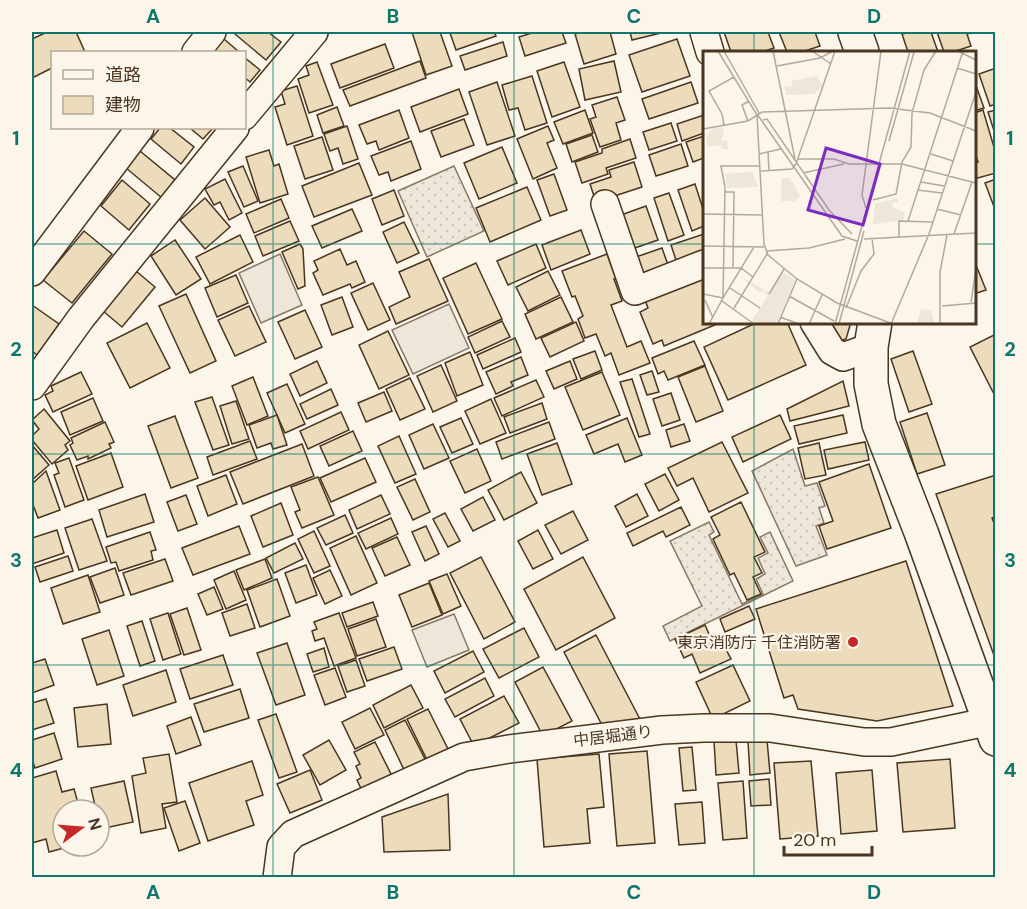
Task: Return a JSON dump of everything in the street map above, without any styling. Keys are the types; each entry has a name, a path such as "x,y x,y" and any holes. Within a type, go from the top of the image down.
{"street":[{"path":"197,51 212,32"},
{"path":"246,114 314,32"},
{"path":"704,32 710,51"},
{"path":"855,32 862,51"},
{"path":"32,272 139,129"},
{"path":"32,386 81,318 234,129"},
{"path":"605,204 635,291 703,265"},
{"path":"815,324 832,351 843,357 873,335"},
{"path":"873,335 871,384 879,424 993,726"},
{"name":"中居堀通り","path":"277,878 281,847 293,834 464,757 544,744 662,730 770,728 864,742 891,742 993,726"}],"shaded area":[{"path":"454,166 484,231 427,257 398,191"},
{"path":"280,254 302,305 261,323 239,273"},
{"path":"449,304 469,348 413,374 392,330"},
{"path":"793,449 805,486 817,483 825,506 819,508 824,523 816,526 827,555 796,566 752,471"},
{"path":"709,522 714,532 709,535 742,604 763,594 756,579 765,574 758,558 768,553 760,537 770,532 793,581 670,641 663,626 702,606 670,541"},
{"path":"454,614 469,650 427,667 412,630"}],"building":[{"path":"47,32 76,32 85,51 51,51 51,68 32,78 32,39"},
{"path":"237,32 268,32 281,42 266,60 235,34"},
{"path":"412,32 440,32 452,66 426,75"},
{"path":"494,32 496,36 456,50 450,33"},
{"path":"535,32 562,32 566,43 525,56 519,37"},
{"path":"610,32 616,54 584,64 575,34"},
{"path":"630,32 665,32 632,40"},
{"path":"724,32 768,32 774,48 765,51 731,51"},
{"path":"779,32 815,32 820,46 805,51 787,51"},
{"path":"931,32 938,51 908,51 902,34"},
{"path":"937,32 976,32 967,34 971,46 956,51 944,51"},
{"path":"224,39 238,51 214,51"},
{"path":"677,39 690,76 642,92 629,55"},
{"path":"503,42 507,56 465,70 460,56"},
{"path":"385,44 394,68 340,88 331,64"},
{"path":"246,59 260,70 250,82 246,79"},
{"path":"420,61 426,78 350,106 343,90"},
{"path":"614,61 621,92 585,100 579,69"},
{"path":"317,62 333,105 309,113 298,79 309,75 306,66"},
{"path":"564,62 580,107 552,117 537,71"},
{"path":"996,68 996,104 990,106 979,74"},
{"path":"532,76 547,123 525,130 518,108 509,110 502,85"},
{"path":"497,82 515,136 487,145 469,92"},
{"path":"691,82 698,103 649,119 642,99"},
{"path":"297,86 313,136 287,145 275,107 285,104 281,91"},
{"path":"976,86 984,108 976,110"},
{"path":"459,89 468,114 420,132 411,107"},
{"path":"617,97 625,120 616,123 621,140 600,147 590,119 596,117 592,105"},
{"path":"337,107 344,126 323,133 317,115"},
{"path":"399,110 409,138 379,150 376,141 367,144 359,125"},
{"path":"585,110 593,133 563,144 554,122"},
{"path":"983,110 996,154 996,173 976,178 976,162 978,162 976,112"},
{"path":"996,110 996,134 995,134 988,112"},
{"path":"703,115 703,133 682,141 677,124"},
{"path":"464,119 474,145 441,157 431,131"},
{"path":"671,123 677,141 649,150 643,132"},
{"path":"347,126 358,159 343,164 338,148 330,151 324,134"},
{"path":"548,126 554,140 547,143 557,168 533,179 517,139"},
{"path":"159,129 171,129 194,147 181,164 151,139"},
{"path":"191,129 212,129 203,139"},
{"path":"592,135 598,152 572,162 566,144"},
{"path":"703,136 703,158 693,162 686,142"},
{"path":"322,137 333,170 305,179 294,146"},
{"path":"630,139 636,158 606,168 608,174 582,183 575,162 602,153 602,149"},
{"path":"411,141 421,169 391,181 388,172 379,175 371,156"},
{"path":"681,144 688,166 656,176 649,155"},
{"path":"502,147 517,183 479,199 464,163"},
{"path":"269,150 274,166 279,164 288,194 260,203 246,157"},
{"path":"140,151 175,180 162,198 126,168"},
{"path":"634,162 642,187 596,202 590,184 611,177 609,170"},
{"path":"359,163 372,195 314,217 302,186"},
{"path":"243,166 258,201 244,207 228,172"},
{"path":"554,174 567,210 550,216 537,180"},
{"path":"225,179 242,213 229,220 220,202 214,205 205,189"},
{"path":"996,179 996,212 985,183"},
{"path":"122,180 150,204 129,230 101,206"},
{"path":"695,184 703,209 703,226 692,231 678,190"},
{"path":"527,187 541,220 490,242 476,208"},
{"path":"394,190 404,216 382,225 372,199"},
{"path":"669,193 684,235 668,241 654,198"},
{"path":"205,198 230,227 205,249 180,220"},
{"path":"281,199 289,218 254,233 246,214"},
{"path":"646,206 658,240 632,249 621,215"},
{"path":"352,209 362,231 322,248 312,226"},
{"path":"290,221 299,241 263,256 255,236"},
{"path":"404,222 419,253 397,263 383,232"},
{"path":"581,230 590,254 551,270 542,245"},
{"path":"84,231 112,254 72,303 43,280"},
{"path":"703,234 703,254 677,263 671,245"},
{"path":"240,235 253,262 210,284 196,257"},
{"path":"175,240 201,279 176,295 151,256"},
{"path":"300,244 303,249 305,286 298,289 282,252"},
{"path":"536,244 546,268 508,285 497,261"},
{"path":"662,248 668,265 642,274 636,257"},
{"path":"340,249 347,265 356,261 365,282 352,288 350,284 323,295 313,273 318,270 314,261"},
{"path":"607,254 622,301 611,305 627,347 641,341 650,363 619,375 611,353 605,356 596,334 585,338 578,319 583,316 575,296 572,297 562,271"},
{"path":"429,259 448,301 396,324 389,307 410,297 399,272"},
{"path":"476,263 502,319 468,334 443,278"},
{"path":"976,265 986,290 976,293"},
{"path":"136,271 155,287 122,327 103,311"},
{"path":"548,271 560,295 528,311 516,287"},
{"path":"236,275 248,303 217,317 205,288"},
{"path":"703,277 703,324 717,324 664,346 662,340 653,344 640,312 648,308 645,300"},
{"path":"373,283 390,320 368,330 351,293"},
{"path":"186,294 216,361 190,373 159,306"},
{"path":"342,297 353,327 332,335 321,305"},
{"path":"561,297 573,322 536,339 525,314"},
{"path":"32,305 59,324 37,355 32,351"},
{"path":"249,306 266,342 235,356 218,320"},
{"path":"305,310 322,347 295,359 278,322"},
{"path":"502,321 510,337 475,353 468,337"},
{"path":"576,322 584,341 550,357 541,338"},
{"path":"147,323 170,368 130,388 107,343"},
{"path":"754,324 788,324 806,365 728,400 704,347"},
{"path":"830,324 850,324 846,339 835,342"},
{"path":"388,331 409,375 379,389 359,345"},
{"path":"996,334 996,398 970,347"},
{"path":"515,338 521,352 483,369 477,355"},
{"path":"694,341 705,365 668,380 664,371 658,374 652,358"},
{"path":"595,351 602,370 581,379 573,359"},
{"path":"913,351 932,404 909,412 891,359"},
{"path":"470,352 483,385 457,396 445,363"},
{"path":"521,357 528,375 511,382 513,386 496,394 486,372"},
{"path":"317,361 327,383 300,396 290,374"},
{"path":"570,361 577,379 554,389 546,371"},
{"path":"441,365 457,401 433,412 417,376"},
{"path":"705,366 723,411 696,422 678,377"},
{"path":"652,371 659,392 647,395 640,375"},
{"path":"81,372 92,394 53,412 45,395 53,391 51,386"},
{"path":"602,372 620,415 583,430 565,387"},
{"path":"253,377 268,416 247,425 232,386"},
{"path":"410,378 425,409 400,420 386,389"},
{"path":"632,379 650,434 639,437 620,382"},
{"path":"536,380 544,397 502,416 494,398"},
{"path":"843,381 849,406 790,421 787,409"},
{"path":"287,384 305,424 285,433 267,393"},
{"path":"331,389 338,405 307,419 300,404"},
{"path":"384,392 392,411 366,422 358,403"},
{"path":"671,393 680,420 662,426 653,399"},
{"path":"212,397 229,445 213,450 195,402"},
{"path":"93,398 103,421 70,435 61,412"},
{"path":"491,399 506,433 480,444 465,411"},
{"path":"236,401 249,439 232,444 220,406"},
{"path":"542,403 547,419 510,433 504,417"},
{"path":"44,409 70,441 65,445 68,450 52,464 32,440 32,436 39,429 32,420"},
{"path":"341,412 349,430 308,449 300,431"},
{"path":"927,413 945,465 917,474 900,422"},
{"path":"277,415 287,445 273,449 271,443 257,448 249,425"},
{"path":"780,415 791,439 743,462 732,437"},
{"path":"843,415 847,433 799,444 794,426"},
{"path":"175,416 198,478 171,488 148,426"},
{"path":"461,418 473,444 452,453 440,427"},
{"path":"627,418 642,455 625,462 618,444 594,454 586,435"},
{"path":"105,422 114,442 109,444 111,448 88,459 88,456 77,460 70,445 73,443 71,438"},
{"path":"549,422 555,439 502,459 496,442"},
{"path":"433,424 449,458 424,469 409,435"},
{"path":"684,424 690,441 671,447 666,430"},
{"path":"353,431 362,451 329,466 320,446"},
{"path":"399,436 416,474 395,483 378,446"},
{"path":"250,441 257,459 213,475 207,457"},
{"path":"722,442 748,493 709,512 693,478 677,486 668,468"},
{"path":"865,442 869,460 828,469 824,450"},
{"path":"557,443 572,484 542,495 527,454"},
{"path":"819,443 826,475 805,479 798,448"},
{"path":"302,444 314,476 243,504 230,472"},
{"path":"32,445 49,465 32,480"},
{"path":"477,449 491,481 465,493 450,461"},
{"path":"111,453 123,487 88,500 76,466"},
{"path":"69,458 84,500 65,507 54,475 59,473 55,463"},
{"path":"365,458 376,482 331,502 320,478"},
{"path":"869,464 891,528 827,549 819,526 833,521 819,482"},
{"path":"46,471 60,510 38,518 32,502 32,484"},
{"path":"521,472 537,503 504,520 488,490"},
{"path":"665,474 679,500 659,511 645,484"},
{"path":"226,475 237,504 208,516 197,486"},
{"path":"996,475 996,516 992,518 996,528 996,661 936,494"},
{"path":"318,477 334,515 302,528 295,512 300,510 291,487"},
{"path":"415,479 430,512 413,520 397,487"},
{"path":"145,494 154,522 107,537 99,510"},
{"path":"637,494 648,516 626,527 615,506"},
{"path":"186,495 197,524 178,531 167,502"},
{"path":"381,495 390,514 357,529 349,510"},
{"path":"483,497 495,520 473,531 461,509"},
{"path":"741,502 765,552 754,557 762,573 753,577 761,594 747,600 734,573 730,575 713,539 720,535 711,517"},
{"path":"281,503 293,535 263,547 251,516"},
{"path":"681,507 690,525 666,537 663,531 633,546 627,533"},
{"path":"573,511 588,540 561,554 545,525"},
{"path":"445,513 460,541 448,547 433,519"},
{"path":"345,515 353,533 326,545 317,528"},
{"path":"391,518 398,534 366,549 358,533"},
{"path":"92,519 107,561 79,570 65,528"},
{"path":"239,526 250,554 193,575 182,548"},
{"path":"426,526 439,554 425,561 412,532"},
{"path":"57,530 64,553 32,564 32,538"},
{"path":"538,530 553,559 533,569 518,541"},
{"path":"314,531 330,566 314,573 298,539"},
{"path":"150,532 156,550 151,551 153,560 119,571 116,562 111,563 106,547"},
{"path":"356,536 377,583 351,595 330,548"},
{"path":"397,537 410,565 385,576 372,548"},
{"path":"295,543 303,559 274,573 266,558"},
{"path":"68,556 73,571 40,582 35,567"},
{"path":"481,557 515,622 484,639 450,573"},
{"path":"583,557 615,618 556,650 524,589"},
{"path":"165,559 173,581 131,595 123,573"},
{"path":"265,559 272,578 244,590 236,570"},
{"path":"906,561 953,706 877,721 798,709 793,695 784,698 756,609"},
{"path":"306,565 317,595 296,603 285,573"},
{"path":"115,568 124,595 100,603 90,577"},
{"path":"330,570 342,596 325,604 313,578"},
{"path":"234,571 246,600 226,609 214,580"},
{"path":"447,574 461,606 443,614 429,581"},
{"path":"88,575 100,612 63,624 51,588"},
{"path":"277,579 290,616 260,627 247,590"},
{"path":"429,583 442,615 412,627 399,595"},
{"path":"214,587 223,609 207,615 198,594"},
{"path":"373,602 378,616 347,627 342,613"},
{"path":"247,604 255,628 230,636 222,613"},
{"path":"749,606 755,619 725,632 720,619"},
{"path":"187,608 201,650 184,655 170,614"},
{"path":"168,613 181,654 163,660 150,619"},
{"path":"339,613 356,658 334,666 324,638 315,641 312,631 317,629 314,622"},
{"path":"376,619 386,647 357,656 348,629"},
{"path":"142,621 155,661 140,666 127,626"},
{"path":"705,625 713,643 721,640 731,659 700,673 692,654 684,658 675,639"},
{"path":"524,628 539,657 499,678 483,649"},
{"path":"109,630 124,676 97,685 82,639"},
{"path":"596,635 642,723 602,725 564,652"},
{"path":"287,643 305,695 276,705 257,653"},
{"path":"394,647 402,669 367,681 359,659"},
{"path":"324,648 329,667 313,672 307,654"},
{"path":"473,651 484,672 445,693 434,671"},
{"path":"223,655 233,685 190,699 180,669"},
{"path":"45,659 54,685 32,693 32,663"},
{"path":"356,660 365,686 347,692 338,666"},
{"path":"733,665 750,701 713,719 696,682"},
{"path":"543,667 572,721 543,736 515,682"},
{"path":"335,668 346,697 325,705 314,675"},
{"path":"166,670 176,702 133,716 123,685"},
{"path":"485,678 494,696 455,717 445,699"},
{"path":"411,685 423,708 384,728 373,705"},
{"path":"240,689 249,718 204,732 194,704"},
{"path":"504,696 519,723 474,746 460,719"},
{"path":"46,699 54,723 32,730 32,703"},
{"path":"107,704 111,744 78,747 74,708"},
{"path":"370,708 384,735 355,749 342,722"},
{"path":"428,709 450,753 429,764 407,719"},
{"path":"276,714 297,772 279,778 258,720"},
{"path":"191,717 201,745 176,754 167,726"},
{"path":"405,720 427,763 406,774 385,730"},
{"path":"54,733 62,759 35,768 32,759 32,740"},
{"path":"329,740 346,770 320,785 303,755"},
{"path":"736,740 739,773 716,775 714,741"},
{"path":"767,740 770,773 750,775 748,741"},
{"path":"375,742 395,782 365,797 357,780 361,778 356,766 360,764 354,752"},
{"path":"692,747 696,790 683,791 679,748"},
{"path":"647,751 655,843 617,846 609,754"},
{"path":"169,754 177,802 162,804 166,828 141,833 132,776 146,773 143,758"},
{"path":"599,754 604,807 587,809 590,843 544,847 537,759"},
{"path":"950,759 955,828 903,832 897,763"},
{"path":"252,761 263,795 246,801 254,825 208,841 189,783"},
{"path":"811,761 818,836 780,839 774,763"},
{"path":"310,770 322,800 290,813 277,784"},
{"path":"872,770 877,831 841,834 836,773"},
{"path":"56,771 62,792 74,789 77,798 51,798 51,851 49,852 46,839 32,843 32,778"},
{"path":"769,779 771,805 751,806 749,781"},
{"path":"124,781 133,822 111,827 111,798 93,798 91,788"},
{"path":"743,781 747,838 723,840 718,783"},
{"path":"448,794 450,850 384,852 382,817"},
{"path":"185,801 200,843 179,851 164,808"},
{"path":"702,802 705,843 679,845 675,804"}],"place":[{"name":"東京消防庁 千住消防署","path":"853,642"}]}
